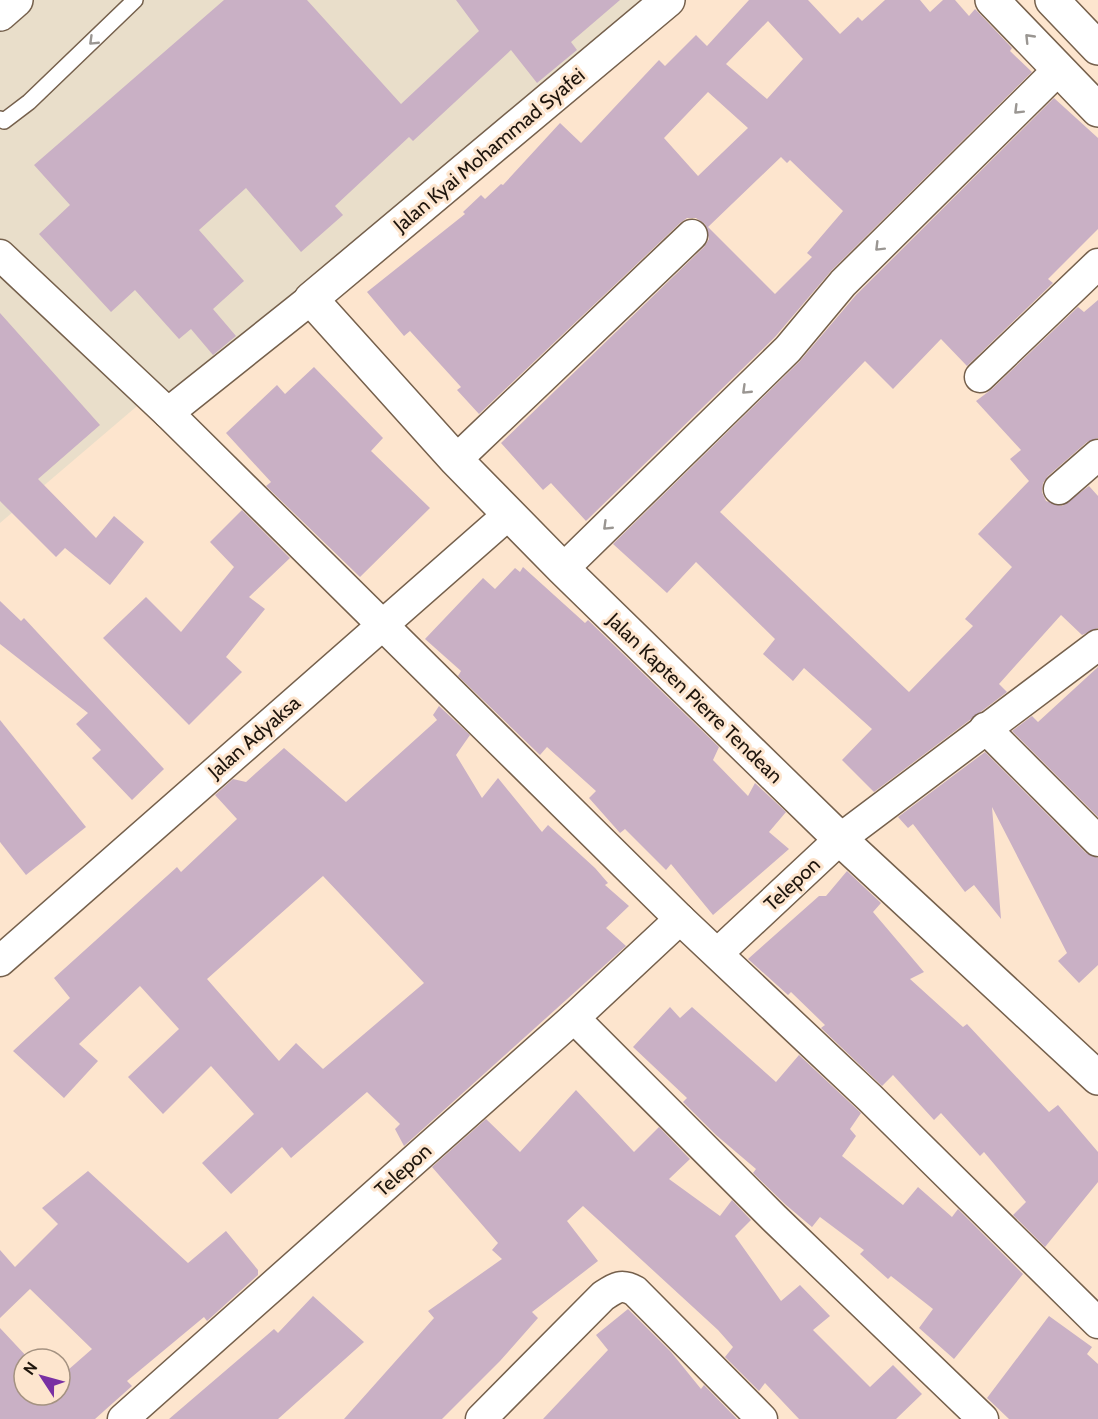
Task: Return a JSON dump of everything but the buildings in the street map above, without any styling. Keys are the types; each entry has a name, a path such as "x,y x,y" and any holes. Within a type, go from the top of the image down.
{"main road":[{"path":"0,14 16,0"},
{"name":"Jalan Kyai Mohammad Syafei","path":"310,300 668,0"},
{"path":"992,0 1098,110"},
{"path":"1052,0 1098,48"},
{"name":"Jalan Kapten Pierre Tendean","path":"310,300 456,460 563,569 840,839 1098,1078"}],"street":[{"path":"563,569 788,349 843,283 1059,69"},
{"path":"456,460 692,235"},
{"path":"0,255 168,413 384,623 680,919 718,953 1098,1323"},
{"path":"980,377 1098,264"},
{"path":"168,413 310,300"},
{"path":"1059,489 1098,455"},
{"name":"Jalan Adyaksa","path":"0,961 509,514"},
{"name":"Telepon","path":"718,953 840,839 1098,645"},
{"path":"985,728 1098,840"},
{"name":"Telepon","path":"123,1419 574,1018 680,919"},
{"path":"574,1018 774,1218 983,1419"},
{"path":"482,1419 603,1296 617,1286 626,1286 635,1291 762,1419"}],"lane":[{"path":"0,119 4,121 10,118 29,102 135,0"}],"shaded area":[{"path":"0,0 668,0 168,413 150,395 0,523"}]}
